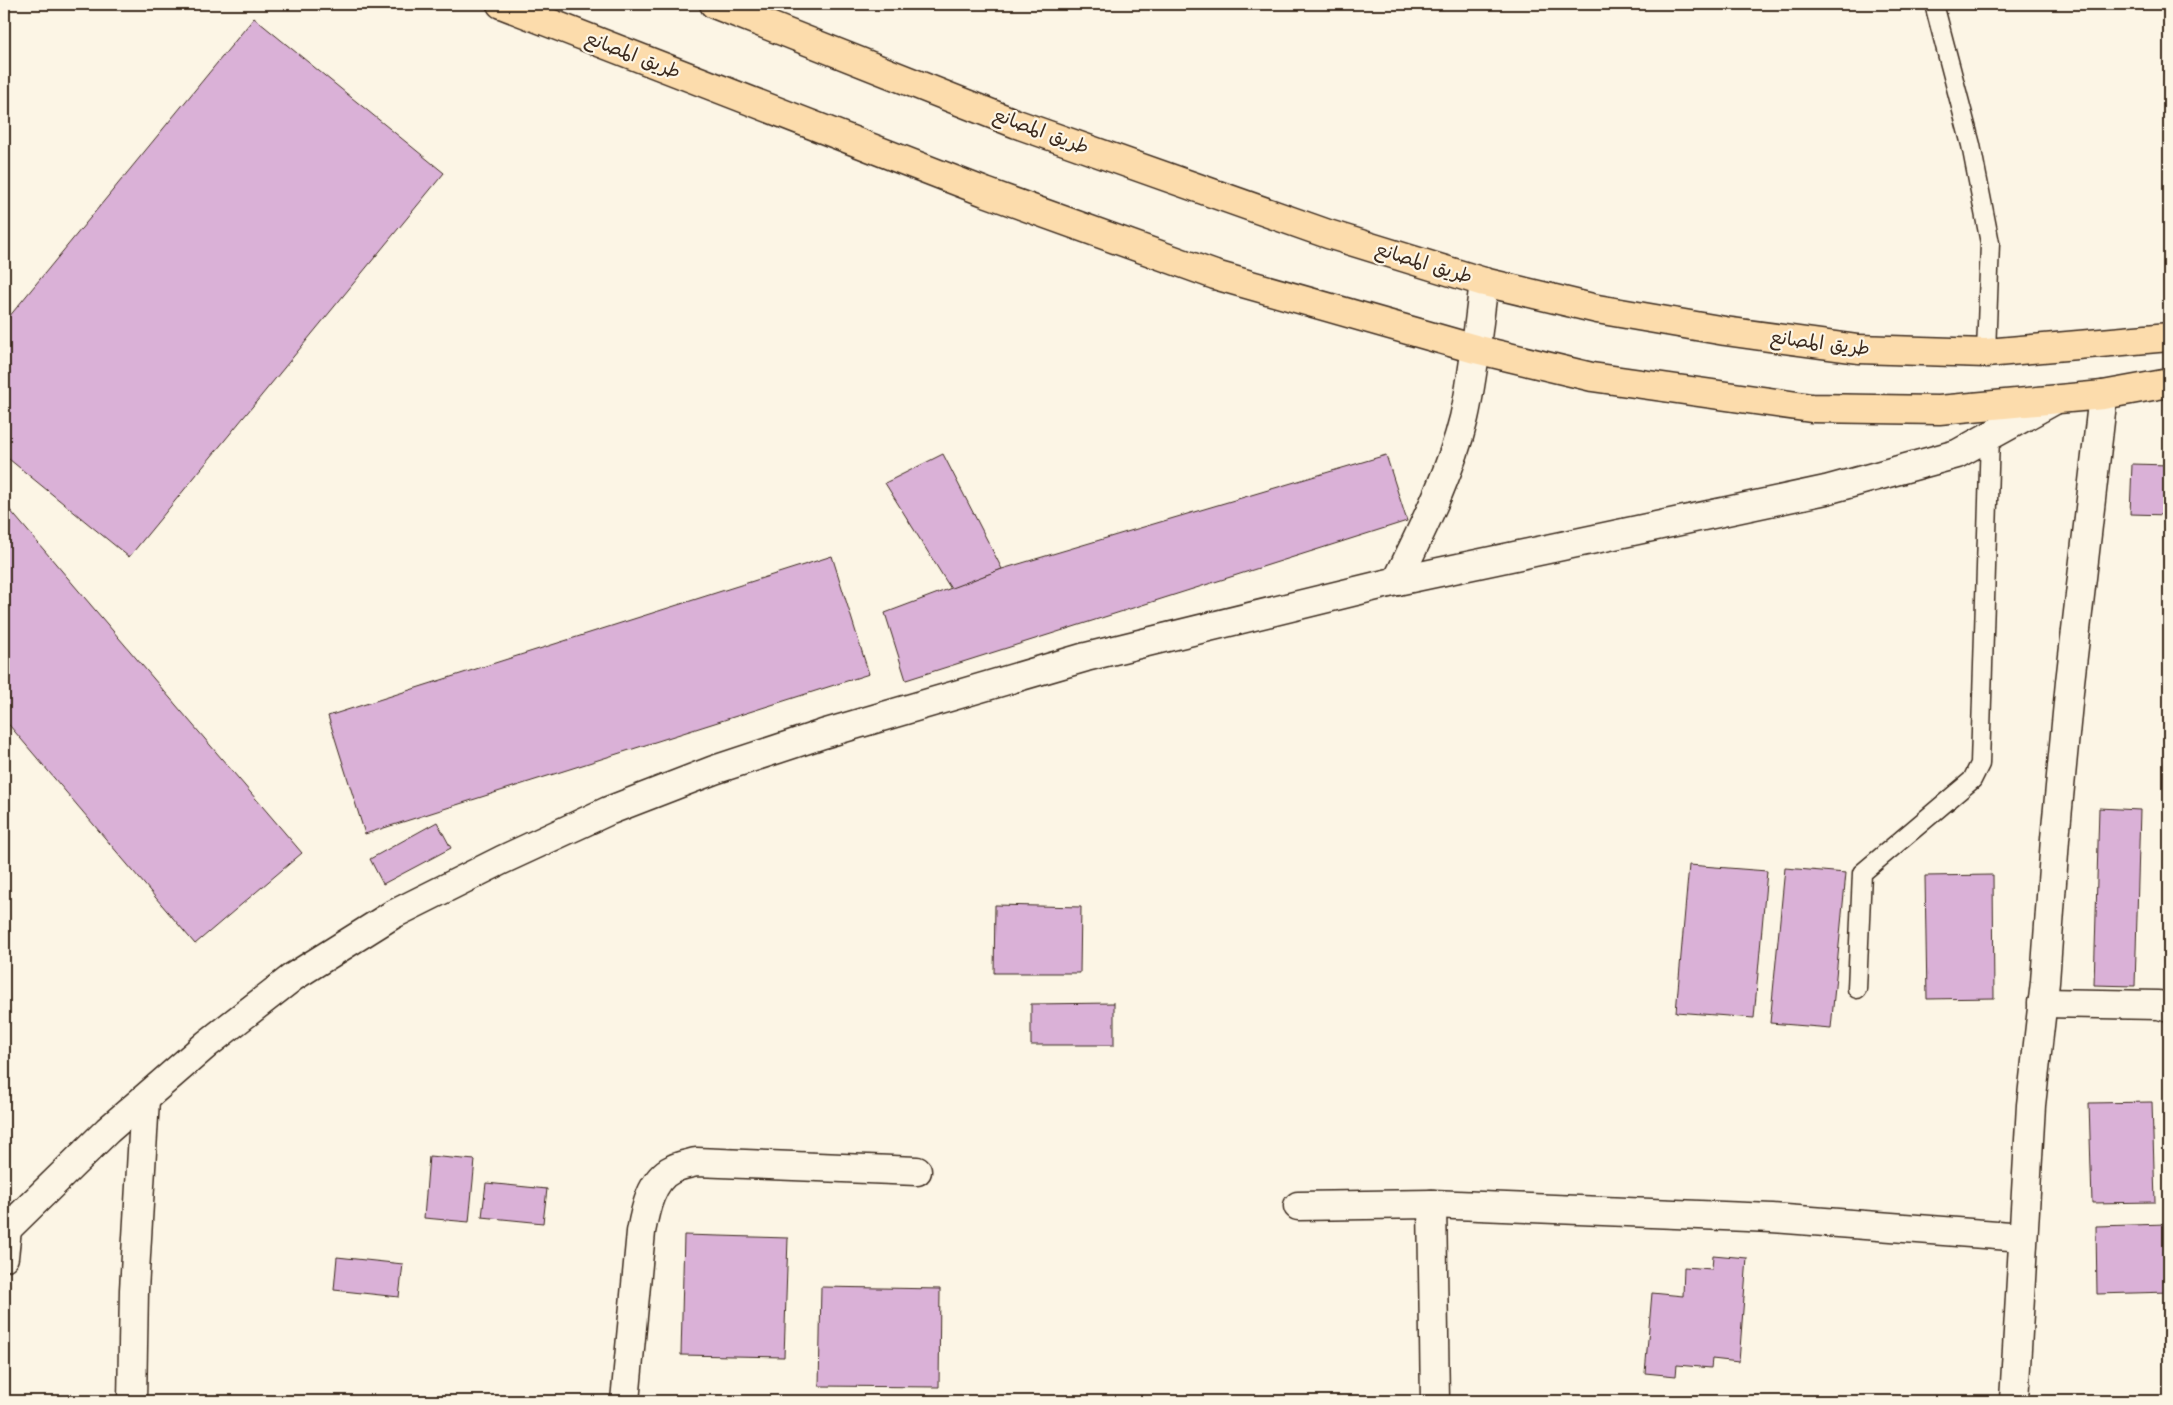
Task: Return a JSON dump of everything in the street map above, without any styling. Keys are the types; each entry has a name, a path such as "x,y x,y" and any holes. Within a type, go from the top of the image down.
{"main road":[{"name":"طريق المصانع","path":"501,4 976,188 1128,245 1215,275 1475,349 1592,377 1810,408 1939,410 2053,401 2103,395 2169,383"},
{"name":"طريق المصانع","path":"714,4 1017,124 1328,234 1484,282 1598,309 1725,331 1858,349 1986,353 2169,337"}],"street":[{"path":"1397,581 1426,522 1464,419 1484,282"},
{"path":"2014,1401 2031,1105 2042,1004 2069,692 2103,395"},
{"path":"4,1257 5,1230 108,1130 207,1044 293,978 392,915 502,860 608,811 714,770 822,734 1067,662 1397,581 1826,490 1957,454 2053,401"},
{"path":"2042,1004 2159,1005 2169,1008"},
{"path":"132,1401 134,1290 145,1099"},
{"path":"626,1401 641,1232 646,1206 655,1186 672,1169 696,1162 917,1171"},
{"path":"1298,1206 1432,1204 1772,1218 2023,1237"},
{"path":"1432,1204 1435,1401"}],"lane":[{"path":"1934,4 1970,145 1990,242 1986,353"},
{"path":"1857,989 1862,873 1972,780 1980,764 1990,436"}],"building":[{"path":"254,18 444,173 129,557 4,455 4,323"},
{"path":"943,454 1002,569 951,589 885,483"},
{"path":"1386,455 1407,521 906,680 885,613 1002,569"},
{"path":"2132,464 2169,465 2169,515 2130,514"},
{"path":"4,503 302,853 195,944 4,719"},
{"path":"832,556 869,674 365,834 328,716"},
{"path":"2099,808 2140,810 2135,986 2094,985"},
{"path":"437,822 451,848 383,884 370,859"},
{"path":"1689,865 1767,871 1754,1018 1676,1012"},
{"path":"1785,868 1846,873 1831,1028 1770,1023"},
{"path":"1993,875 1994,998 1927,999 1925,876"},
{"path":"995,905 1081,907 1080,973 994,973"},
{"path":"2169,910 2169,979 2164,978"},
{"path":"1114,1003 1114,1045 1031,1045 1031,1004"},
{"path":"2152,1102 2155,1202 2092,1203 2089,1103"},
{"path":"429,1156 475,1160 469,1222 424,1218"},
{"path":"486,1183 547,1189 543,1223 482,1217"},
{"path":"2167,1224 2169,1292 2097,1294 2096,1226"},
{"path":"684,1235 788,1238 784,1357 681,1355"},
{"path":"1713,1255 1747,1258 1739,1362 1712,1359 1711,1368 1677,1365 1676,1376 1645,1373 1652,1293 1683,1296 1684,1267 1712,1269"},
{"path":"337,1257 403,1264 399,1297 334,1290"},
{"path":"821,1287 940,1289 939,1387 819,1386"},
{"path":"2105,1396 2169,1399 2169,1401 2105,1401"}]}
